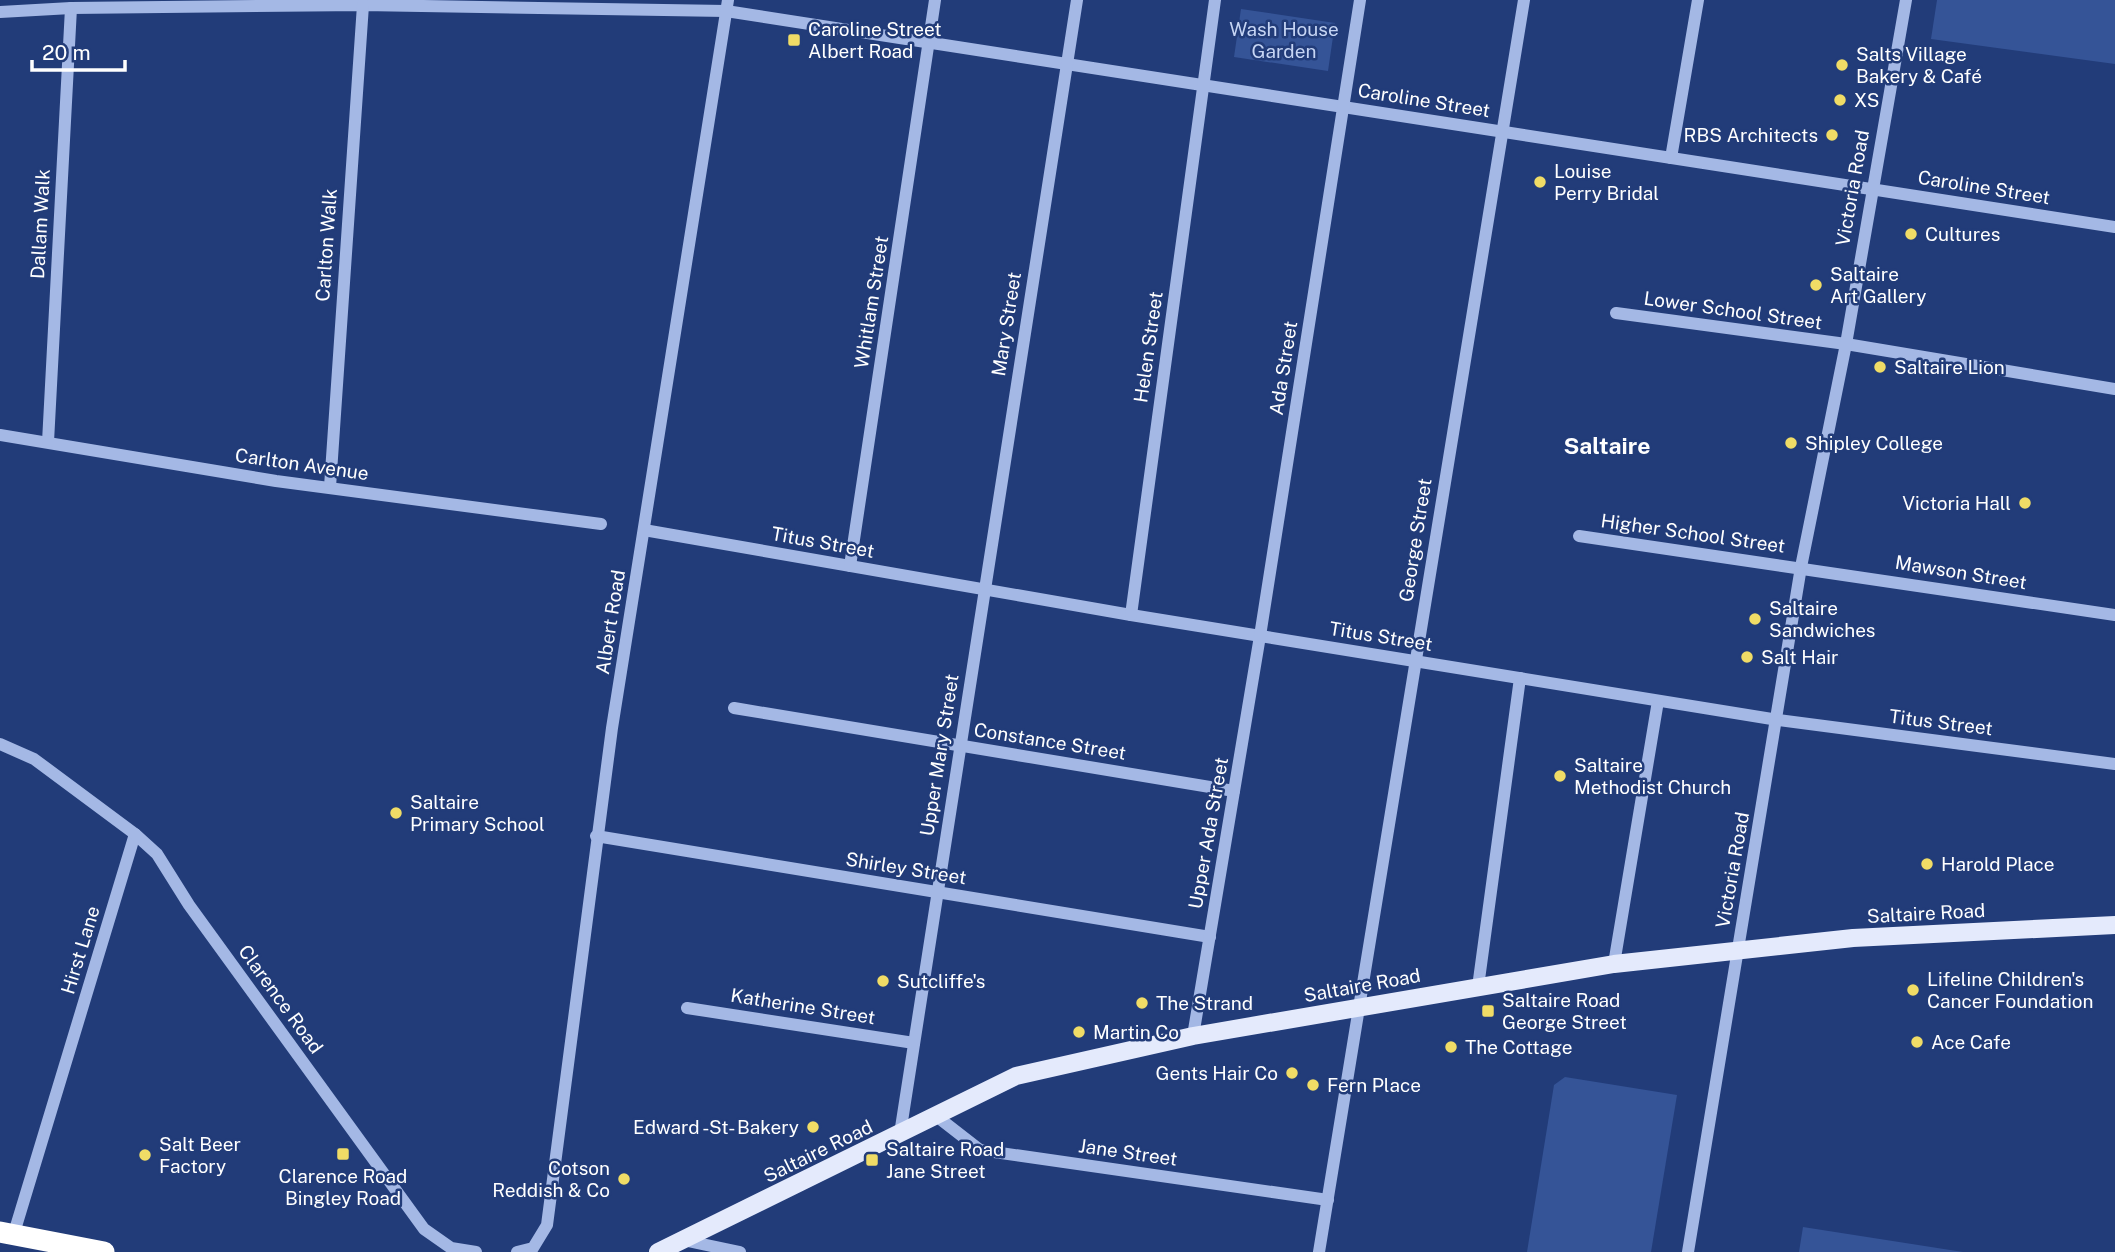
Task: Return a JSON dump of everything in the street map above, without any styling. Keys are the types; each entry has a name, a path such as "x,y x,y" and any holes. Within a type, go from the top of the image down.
{"highway":[{"path":"7,1233 95,1251"}],"main road":[{"name":"Saltaire Road","path":"658,1252 1016,1076 1193,1036 1614,964 1738,948 2115,922"}],"street":[{"name":"Whitlam Street","path":"850,566 935,0"},
{"name":"Mary Street","path":"984,589 1077,0"},
{"name":"Helen Street","path":"1131,615 1215,0"},
{"name":"Ada Street","path":"1260,636 1360,0"},
{"name":"George Street","path":"1319,1252 1524,0"},
{"path":"1671,158 1698,0"},
{"name":"Victoria Road","path":"1688,1252 1778,720 1801,567 1846,344 1906,0"},
{"name":"Caroline Street","path":"0,12 71,8 363,5 727,6 929,43 2115,227"},
{"name":"Carlton Walk","path":"330,488 363,5"},
{"name":"Albert Road","path":"517,1252 533,1248 547,1225 596,836 727,6"},
{"name":"Dallam Walk","path":"48,442 71,8"},
{"name":"Lower School Street","path":"1616,313 1846,344 2115,389"},
{"name":"Carlton Avenue","path":"0,435 330,488 601,524"},
{"name":"Titus Street","path":"644,530 1131,615 1658,701 1778,720 2115,764"},
{"name":"Higher School Street","path":"1579,536 1801,567"},
{"name":"Mawson Street","path":"1801,567 2115,615"},
{"name":"Upper Mary Street","path":"900,1133 984,589"},
{"name":"Upper Ada Street","path":"1193,1036 1260,636"},
{"path":"1478,987 1520,678"},
{"path":"1614,964 1658,701"},
{"name":"Constance Street","path":"734,708 1234,791"},
{"path":"0,744 34,759 135,834"},
{"name":"Clarence Road","path":"135,834 157,854 197,916 424,1229 451,1248 476,1252"},
{"name":"Hirst Lane","path":"7,1233 135,834"},
{"name":"Shirley Street","path":"596,836 1210,937"},
{"name":"Katherine Street","path":"687,1008 914,1043"},
{"name":"Jane Street","path":"935,1115 981,1150 1328,1200"},
{"path":"683,1240 740,1252"}],"green space":[{"path":"1937,0 2115,0 2115,64 1931,39"},
{"name":"Wash House Garden","path":"1241,9 1335,23 1328,71 1234,57"},
{"path":"1565,1077 1677,1095 1651,1252 1527,1252 1554,1085"},
{"path":"1803,1227 1963,1252 1799,1252"}],"place":[{"name":"Caroline Street Albert Road","path":"794,40"},
{"name":"Salts Village Bakery & Café","path":"1842,65"},
{"name":"XS","path":"1840,100"},
{"name":"RBS Architects","path":"1832,135"},
{"name":"Louise Perry Bridal","path":"1540,182"},
{"name":"Cultures","path":"1911,234"},
{"name":"Saltaire Art Gallery","path":"1816,285"},
{"name":"Saltaire Lion","path":"1880,367"},
{"name":"Shipley College","path":"1791,443"},
{"name":"Victoria Hall","path":"2025,503"},
{"name":"Saltaire Sandwiches","path":"1755,619"},
{"name":"Salt Hair","path":"1747,657"},
{"name":"Saltaire Methodist Church","path":"1560,776"},
{"name":"Saltaire Primary School","path":"396,813"},
{"name":"Harold Place","path":"1927,864"},
{"name":"Sutcliffe's","path":"883,981"},
{"name":"Lifeline Children's Cancer Foundation","path":"1913,990"},
{"name":"The Strand","path":"1142,1003"},
{"name":"Saltaire Road George Street","path":"1488,1011"},
{"name":"Martin Co","path":"1079,1032"},
{"name":"Ace Cafe","path":"1917,1042"},
{"name":"The Cottage","path":"1451,1047"},
{"name":"Gents Hair Co","path":"1292,1073"},
{"name":"Fern Place","path":"1313,1085"},
{"name":"Edward -St- Bakery","path":"813,1127"},
{"name":"Clarence Road Bingley Road","path":"343,1154"},
{"name":"Salt Beer Factory","path":"145,1155"},
{"name":"Saltaire Road Jane Street","path":"872,1160"},
{"name":"Cotson Reddish & Co","path":"624,1179"}],"district":[{"name":"Saltaire","path":"1607,446"}]}
